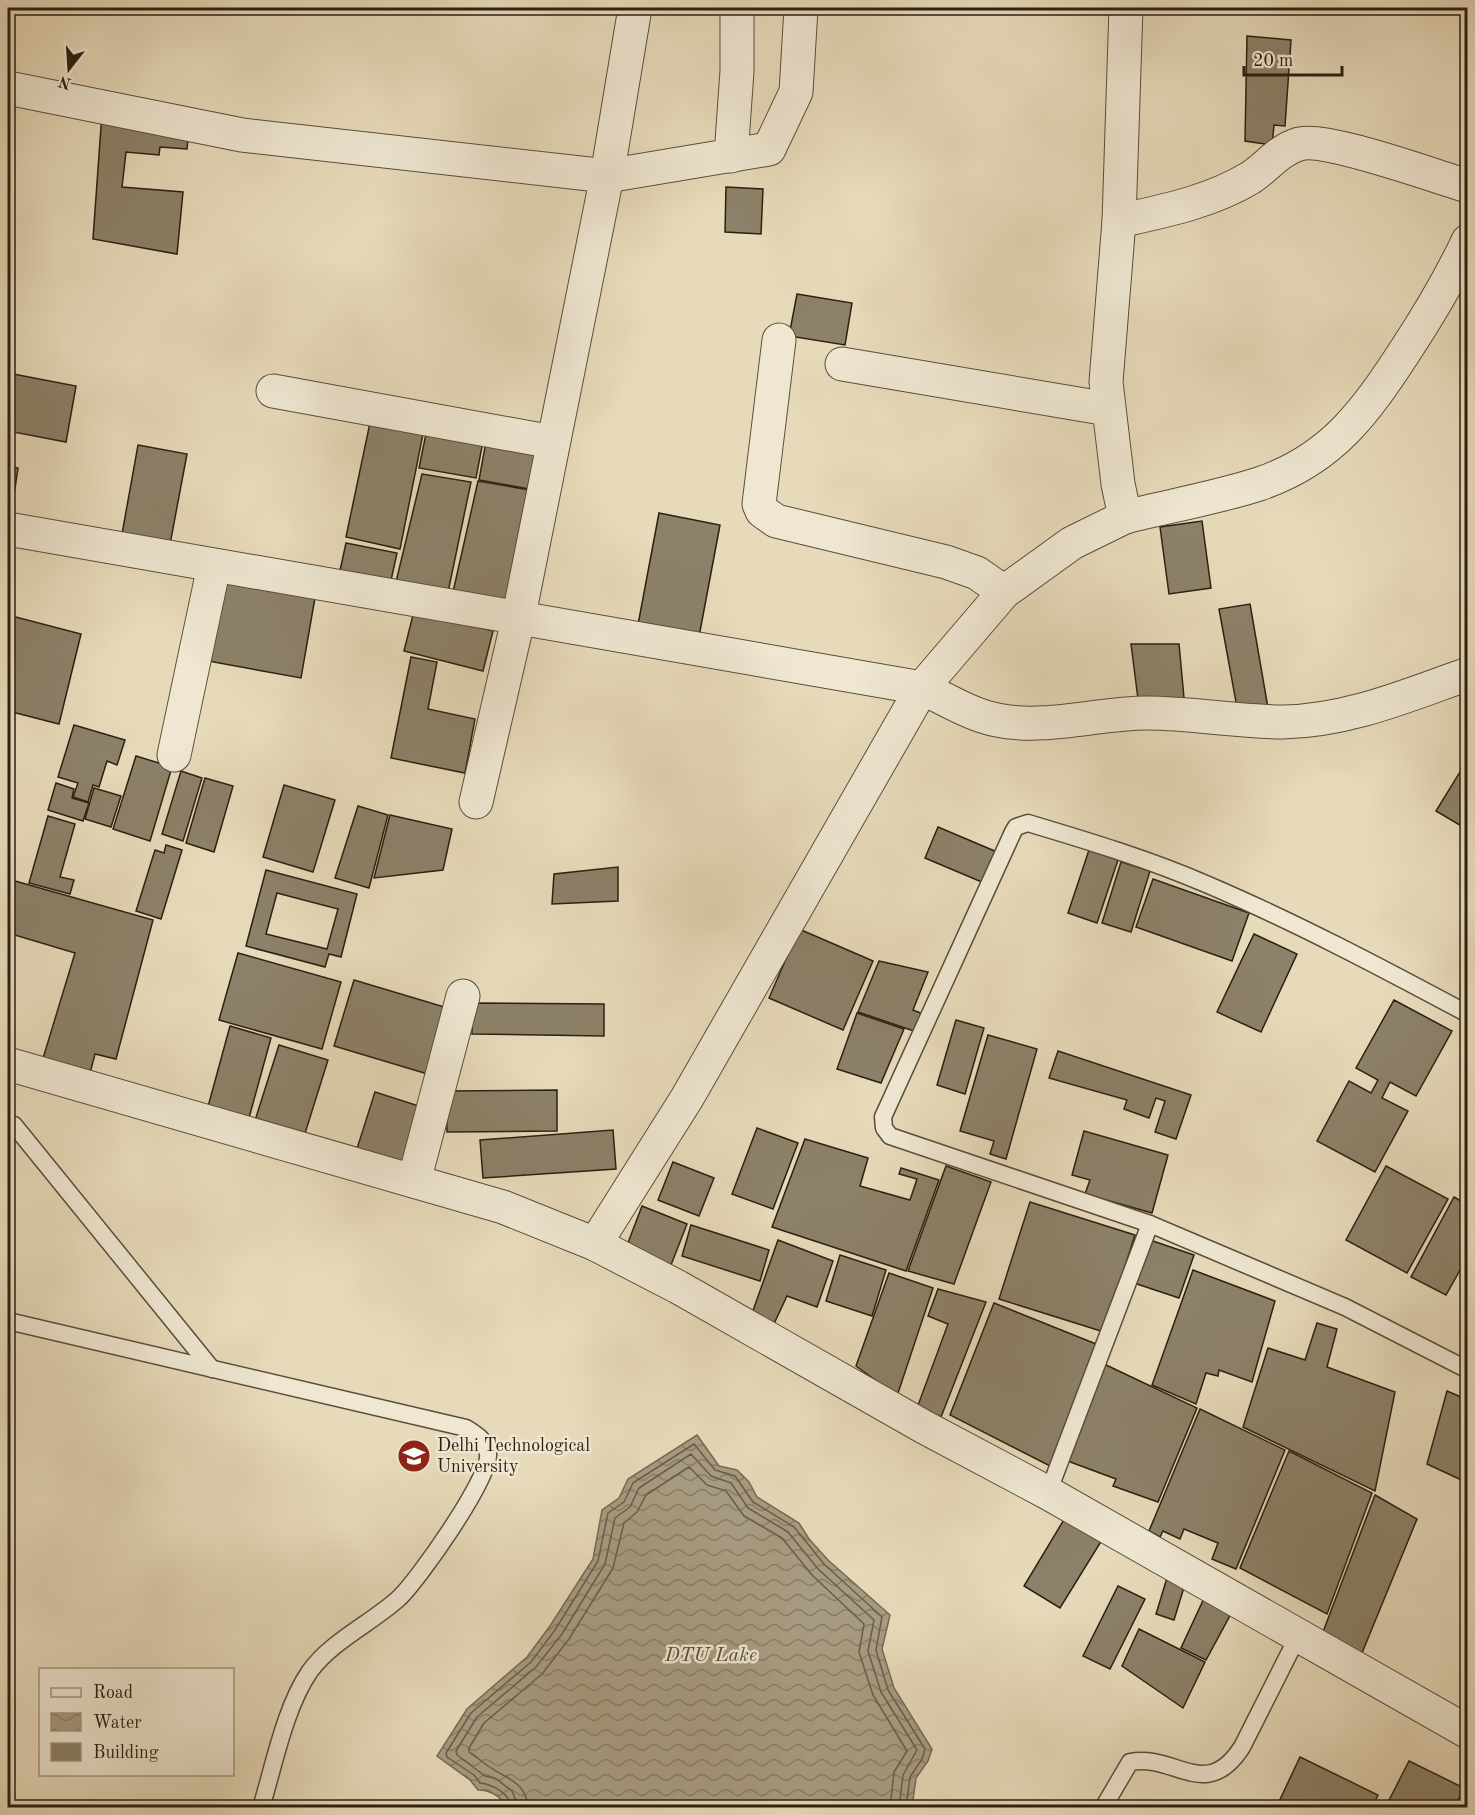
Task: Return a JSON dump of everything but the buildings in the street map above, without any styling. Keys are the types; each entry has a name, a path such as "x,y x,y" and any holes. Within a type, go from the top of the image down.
{"street":[{"path":"476,802 518,620 607,176 634,8"},
{"path":"731,156 737,71 737,8"},
{"path":"8,88 242,135 607,176 770,150 796,92 801,8"},
{"path":"1125,517 1107,409 1106,382 1119,220 1126,8"},
{"path":"1119,220 1176,208 1217,194 1251,177 1279,154 1300,143 1325,143 1467,186"},
{"path":"595,1244 687,1098 922,688 1004,592 1072,543 1125,517 1259,483 1301,464 1329,446 1355,423 1380,391 1445,289 1467,241"},
{"path":"779,340 759,504 762,511 776,521 946,562 977,573 1004,592"},
{"path":"842,364 1107,409"},
{"path":"273,391 554,442"},
{"path":"8,529 518,620 922,688 996,720 1022,723 1128,713 1161,713 1283,722 1338,716 1388,702 1467,674"},
{"path":"174,755 214,566"},
{"path":"414,1181 463,996"},
{"path":"8,1064 503,1207 595,1244 678,1287 924,1427 1048,1493 1467,1732"}],"lane":[{"path":"1467,1014 1310,932 1206,884 1118,851 1028,823 1016,827 883,1118 884,1128 890,1136 1150,1224 1345,1307 1467,1370"},
{"path":"14,1125 212,1369"},
{"path":"1048,1493 1150,1224"},
{"path":"8,1321 466,1428 483,1440 489,1456 482,1476 423,1571 399,1598 327,1652 309,1672 293,1703 261,1808"},
{"path":"1103,1808 1130,1761 1208,1774 1221,1772 1234,1761 1298,1636"}],"water":[{"name":"DTU Lake","path":"697,1435 719,1466 737,1470 749,1482 757,1497 799,1523 809,1539 828,1560 890,1615 882,1649 894,1688 932,1749 928,1761 916,1778 912,1807 506,1807 498,1797 491,1792 478,1790 470,1780 437,1756 467,1709 527,1657 550,1626 593,1559 602,1510 619,1498 628,1479"}],"place":[{"name":"Delhi Technological University","path":"414,1456"}]}
